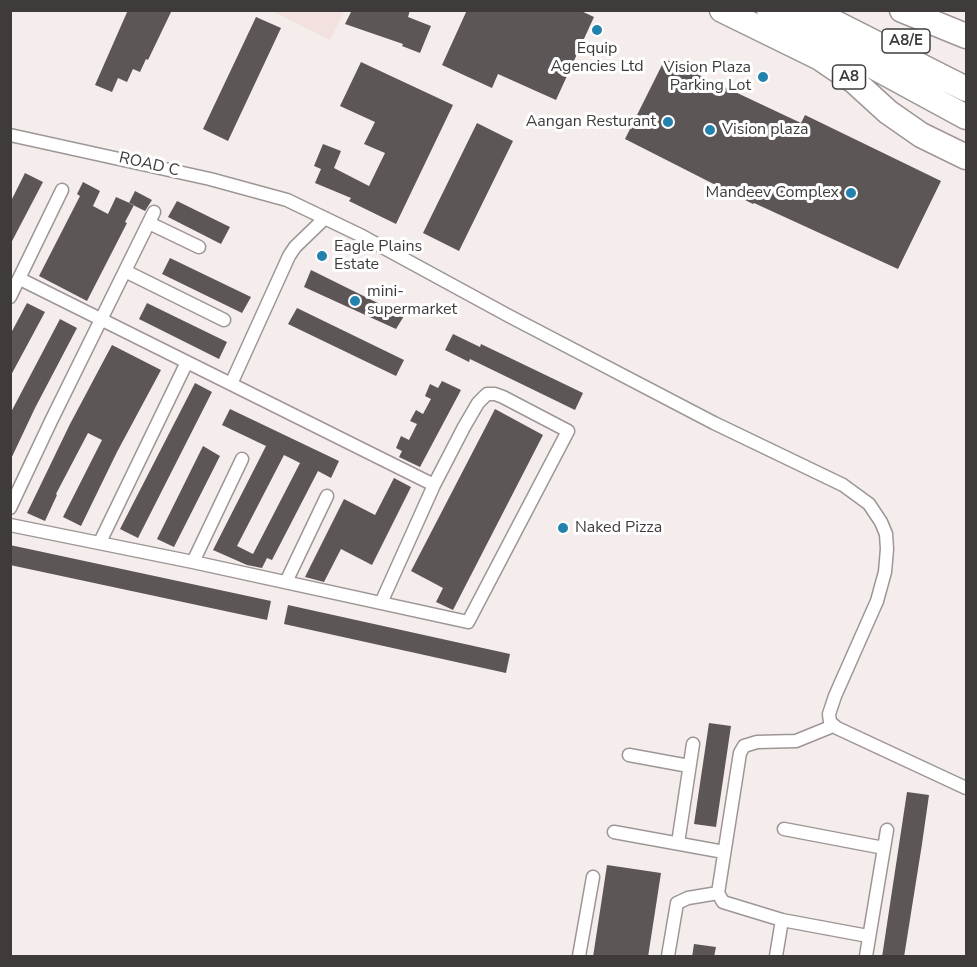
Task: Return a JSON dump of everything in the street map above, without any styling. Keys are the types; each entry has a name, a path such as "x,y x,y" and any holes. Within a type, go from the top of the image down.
{"highway":[{"name":"A8","path":"722,10 820,58 854,81 888,112 921,135 966,157"},
{"path":"768,10 966,117"},
{"name":"A8/E","path":"810,10 966,89"},
{"name":"A8/E","path":"846,10 966,71"},
{"path":"902,10 966,36"},
{"path":"938,10 966,31"}],"street":[{"name":"ROAD C","path":"10,135 230,184 287,200 652,391 843,485 869,504 886,534 887,549 885,572 877,601 842,677 829,714 833,726"},
{"path":"10,297 62,190"},
{"path":"10,508 152,217 199,247"},
{"path":"231,384 289,256 295,247 325,218"},
{"path":"125,271 224,320"},
{"path":"20,279 434,485"},
{"path":"100,543 187,362"},
{"path":"10,525 468,622 568,431 503,397 487,394 469,418 434,485 381,603"},
{"path":"193,562 243,459"},
{"path":"286,582 327,496"},
{"path":"868,936 782,920 723,902 718,894 740,753 744,746 757,742 796,741 833,726 966,788"},
{"path":"678,843 693,744"},
{"path":"629,755 689,766"},
{"path":"784,829 884,848"},
{"path":"866,957 887,830"},
{"path":"614,832 724,852"},
{"path":"579,957 593,877"},
{"path":"668,957 677,903 688,898 718,894"},
{"path":"776,957 782,920"}],"shaded area":[{"path":"271,11 345,11 330,40"}],"building":[{"path":"128,10 172,10 140,72 133,69 127,82 118,78 112,92 95,85"},
{"path":"352,10 410,10 408,17 431,26 420,53 402,46 403,44 345,24"},
{"path":"467,10 579,10 594,17 556,100 498,74 492,88 442,65"},
{"path":"256,17 281,28 228,141 203,129"},
{"path":"665,59 801,123 805,115 941,181 898,269 753,204 625,139"},
{"path":"361,62 453,105 396,224 349,201 351,198 315,183 321,169 314,166 323,144 341,151 334,168 369,186 385,153 364,144 375,122 340,106"},
{"path":"477,123 513,141 459,251 423,233"},
{"path":"25,173 43,182 10,245 10,203"},
{"path":"83,182 100,191 93,206 108,214 116,197 134,205 87,301 39,276 80,196 77,194"},
{"path":"135,191 152,200 145,211 129,203"},
{"path":"177,201 230,227 221,244 168,217"},
{"path":"170,258 251,297 242,313 162,274"},
{"name":"mini- supermarket","path":"311,270 404,316 396,329 304,287"},
{"path":"27,303 45,312 10,377 10,335"},
{"path":"147,303 227,342 219,359 139,319"},
{"path":"297,308 404,360 396,376 288,324"},
{"path":"60,319 77,328 10,461 10,414"},
{"path":"453,334 480,347 481,344 583,393 575,410 470,359 469,362 445,350"},
{"path":"112,345 161,370 81,526 63,517 102,440 88,433 56,494 45,521 27,513 70,424"},
{"path":"442,381 461,390 420,467 399,457 402,451 396,448 401,436 409,440 417,424 410,421 416,410 423,414 431,399 425,396 430,384 438,388"},
{"path":"195,383 212,392 138,538 120,529"},
{"path":"230,409 339,461 331,478 318,471 272,560 267,558 262,568 247,565 213,550 266,446 222,425","holes":["284,455 300,463 253,554 237,546"]},
{"path":"495,409 543,435 453,610 436,602 443,588 411,571"},
{"path":"203,446 220,456 174,547 157,539"},
{"path":"394,478 411,487 372,565 341,549 324,582 305,577 344,499 375,515"},
{"path":"10,545 271,601 267,620 10,565"},
{"path":"288,605 510,654 506,673 284,624"},
{"path":"709,723 731,726 716,827 694,824"},
{"path":"907,792 929,795 922,844 904,957 882,957"},
{"path":"607,865 661,873 648,957 593,957"},
{"path":"694,944 716,947 714,957 692,957"}],"place":[{"name":"Equip Agencies Ltd","path":"597,30"},
{"name":"Vision Plaza Parking Lot","path":"763,77"},
{"name":"Aangan Resturant","path":"668,122"},
{"name":"Vision plaza","path":"710,130"},
{"name":"Mandeev Complex","path":"851,193"},
{"name":"Eagle Plains Estate","path":"322,256"},
{"name":"mini- supermarket","path":"355,301"},
{"name":"Naked Pizza","path":"563,528"}]}
